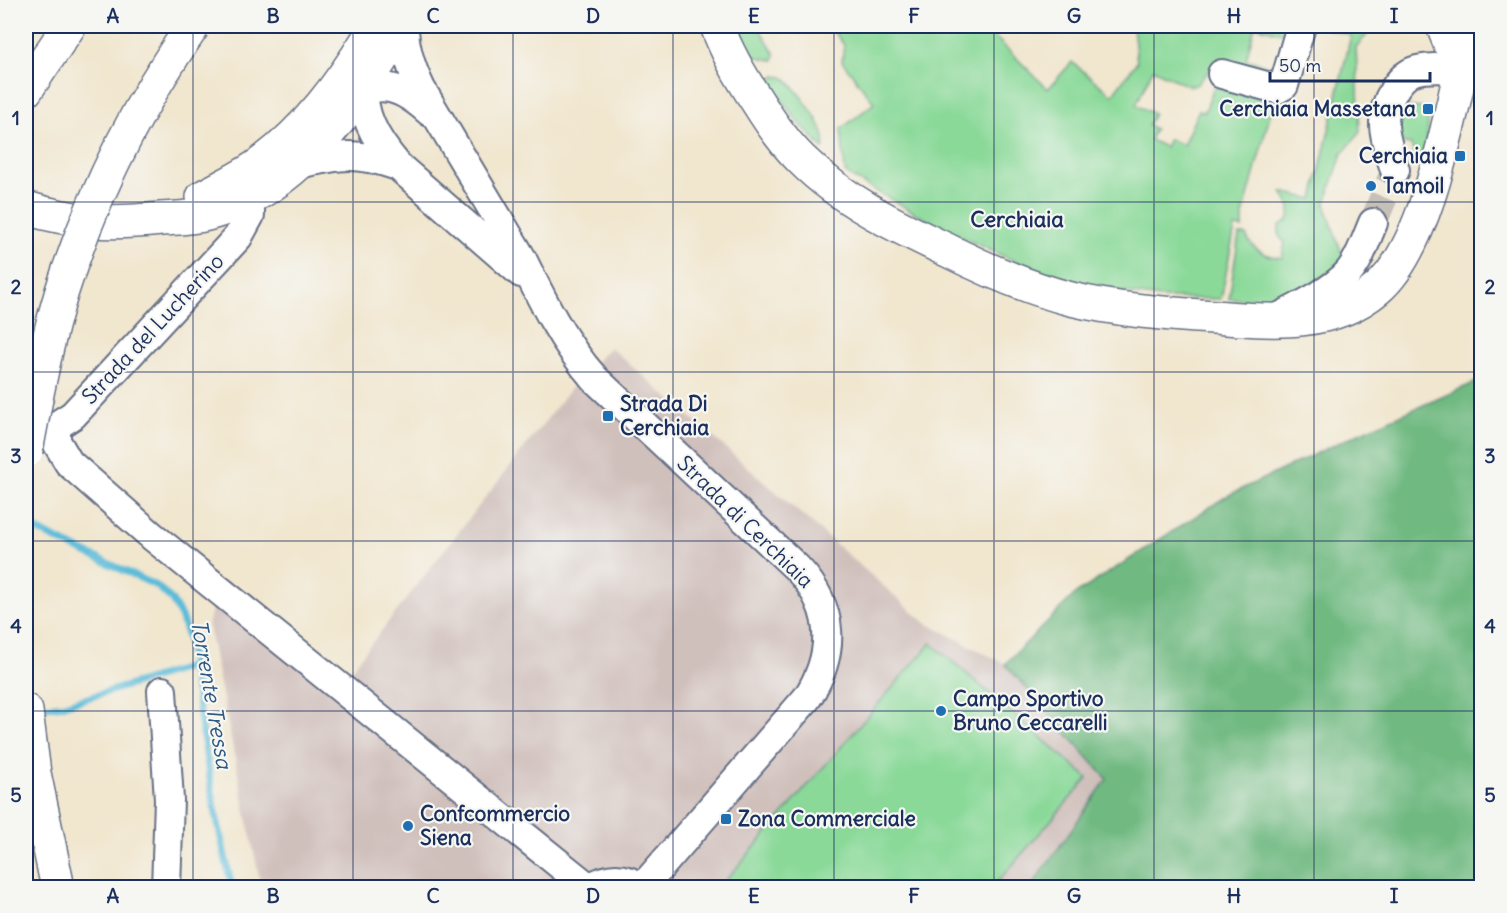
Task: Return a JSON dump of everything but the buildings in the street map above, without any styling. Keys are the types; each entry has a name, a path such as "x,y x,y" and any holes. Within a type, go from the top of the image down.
{"main road":[{"path":"26,90 69,26"},
{"path":"26,451 48,343 62,292 92,208 154,84 193,26"},
{"path":"26,208 58,217 91,222 126,223 204,215 235,193 299,164 335,126 363,90 403,26"},
{"path":"717,26 728,53 747,86 777,132 797,156 839,191 922,238 1011,280 1073,300 1148,311 1275,320 1302,320 1339,311 1365,298 1392,273 1410,244 1431,188 1471,59 1471,26"},
{"path":"1443,26 1471,59"},
{"path":"235,193 314,115 352,65 375,29"},
{"path":"26,711 34,773 58,888"}],"street":[{"name":"Strada di Cerchiaia","path":"403,26 404,43 413,72 438,119 521,257 534,285 572,350 595,379 797,568 816,590 826,620 827,646 823,667 807,698 642,888 622,879 610,879 589,888"},
{"path":"1222,74 1277,89 1284,85 1301,26"},
{"name":"Strada di Cerchiaia","path":"375,29 365,67 362,102 366,116 383,147 398,166 534,285"},
{"path":"1395,170 1383,122 1387,102 1396,86 1413,71 1471,59"},
{"name":"Strada di Cerchiaia","path":"363,90 384,86 406,92 438,119"},
{"path":"262,164 289,155 336,108 363,90"},
{"name":"Strada di Cerchiaia","path":"299,164 347,154 366,156 398,166"},
{"name":"Strada del Lucherino","path":"56,426 73,415 238,237 250,215 235,193"},
{"path":"1275,320 1302,305 1348,273 1373,223"},
{"path":"26,424 56,426 56,441 69,463 181,561 589,888"},
{"path":"162,691 169,800 166,888"}],"shaded area":[{"path":"610,347 926,623 1005,664 1107,779 1031,887 261,887 208,625 214,601 346,676 572,387"}],"green space":[{"path":"734,26 758,26 775,54 774,60 758,57 748,50"},
{"path":"829,26 991,26 992,34 1048,89 1072,62 1112,95 1137,62 1133,28 1130,26 1255,26 1246,59 1281,70 1277,82 1215,65 1196,85 1188,86 1153,69 1136,105 1154,114 1148,125 1155,129 1150,140 1165,147 1169,139 1183,145 1199,110 1205,112 1213,89 1218,86 1273,100 1243,215 1243,228 1235,227 1221,299 1160,298 1100,289 1051,277 945,230 855,179 845,172 841,129 874,103 842,61 844,45"},
{"path":"1255,26 1294,26 1292,34"},
{"path":"1317,26 1375,26 1356,47 1360,132 1342,154 1325,204 1345,263 1283,302 1229,299 1239,235 1246,235 1252,245 1261,252 1282,258 1285,243 1279,236 1279,226 1289,219 1290,207 1282,192 1313,199 1351,35"},
{"path":"775,76 788,80 813,113 823,132 823,149 794,117 770,84"},
{"path":"1409,107 1423,108 1428,120 1427,137 1419,168 1411,145 1404,144 1393,122 1403,110"},
{"path":"1481,380 1481,887 1031,887 1107,779 1005,664 1074,595 1227,496 1359,433"},
{"name":"Campo Sportivo Bruno Ceccarelli","path":"931,643 1088,778 993,887 720,887"}],"waterway":[{"name":"Torrente Tressa","path":"26,525 157,586 171,599 181,616 188,638 214,806 232,888"},
{"path":"33,704 44,707 64,705 193,666"}],"tunnel":[{"path":"1373,223 1395,170"}],"place":[{"name":"Cerchiaia Massetana","path":"1428,109"},
{"name":"Cerchiaia","path":"1460,156"},
{"name":"Tamoil","path":"1371,186"},
{"name":"Strada Di Cerchiaia","path":"608,416"},
{"name":"Campo Sportivo Bruno Ceccarelli","path":"941,711"},
{"name":"Zona Commerciale","path":"726,819"},
{"name":"Confcommercio Siena","path":"408,826"}],"district":[{"name":"Cerchiaia","path":"1017,219"}]}
